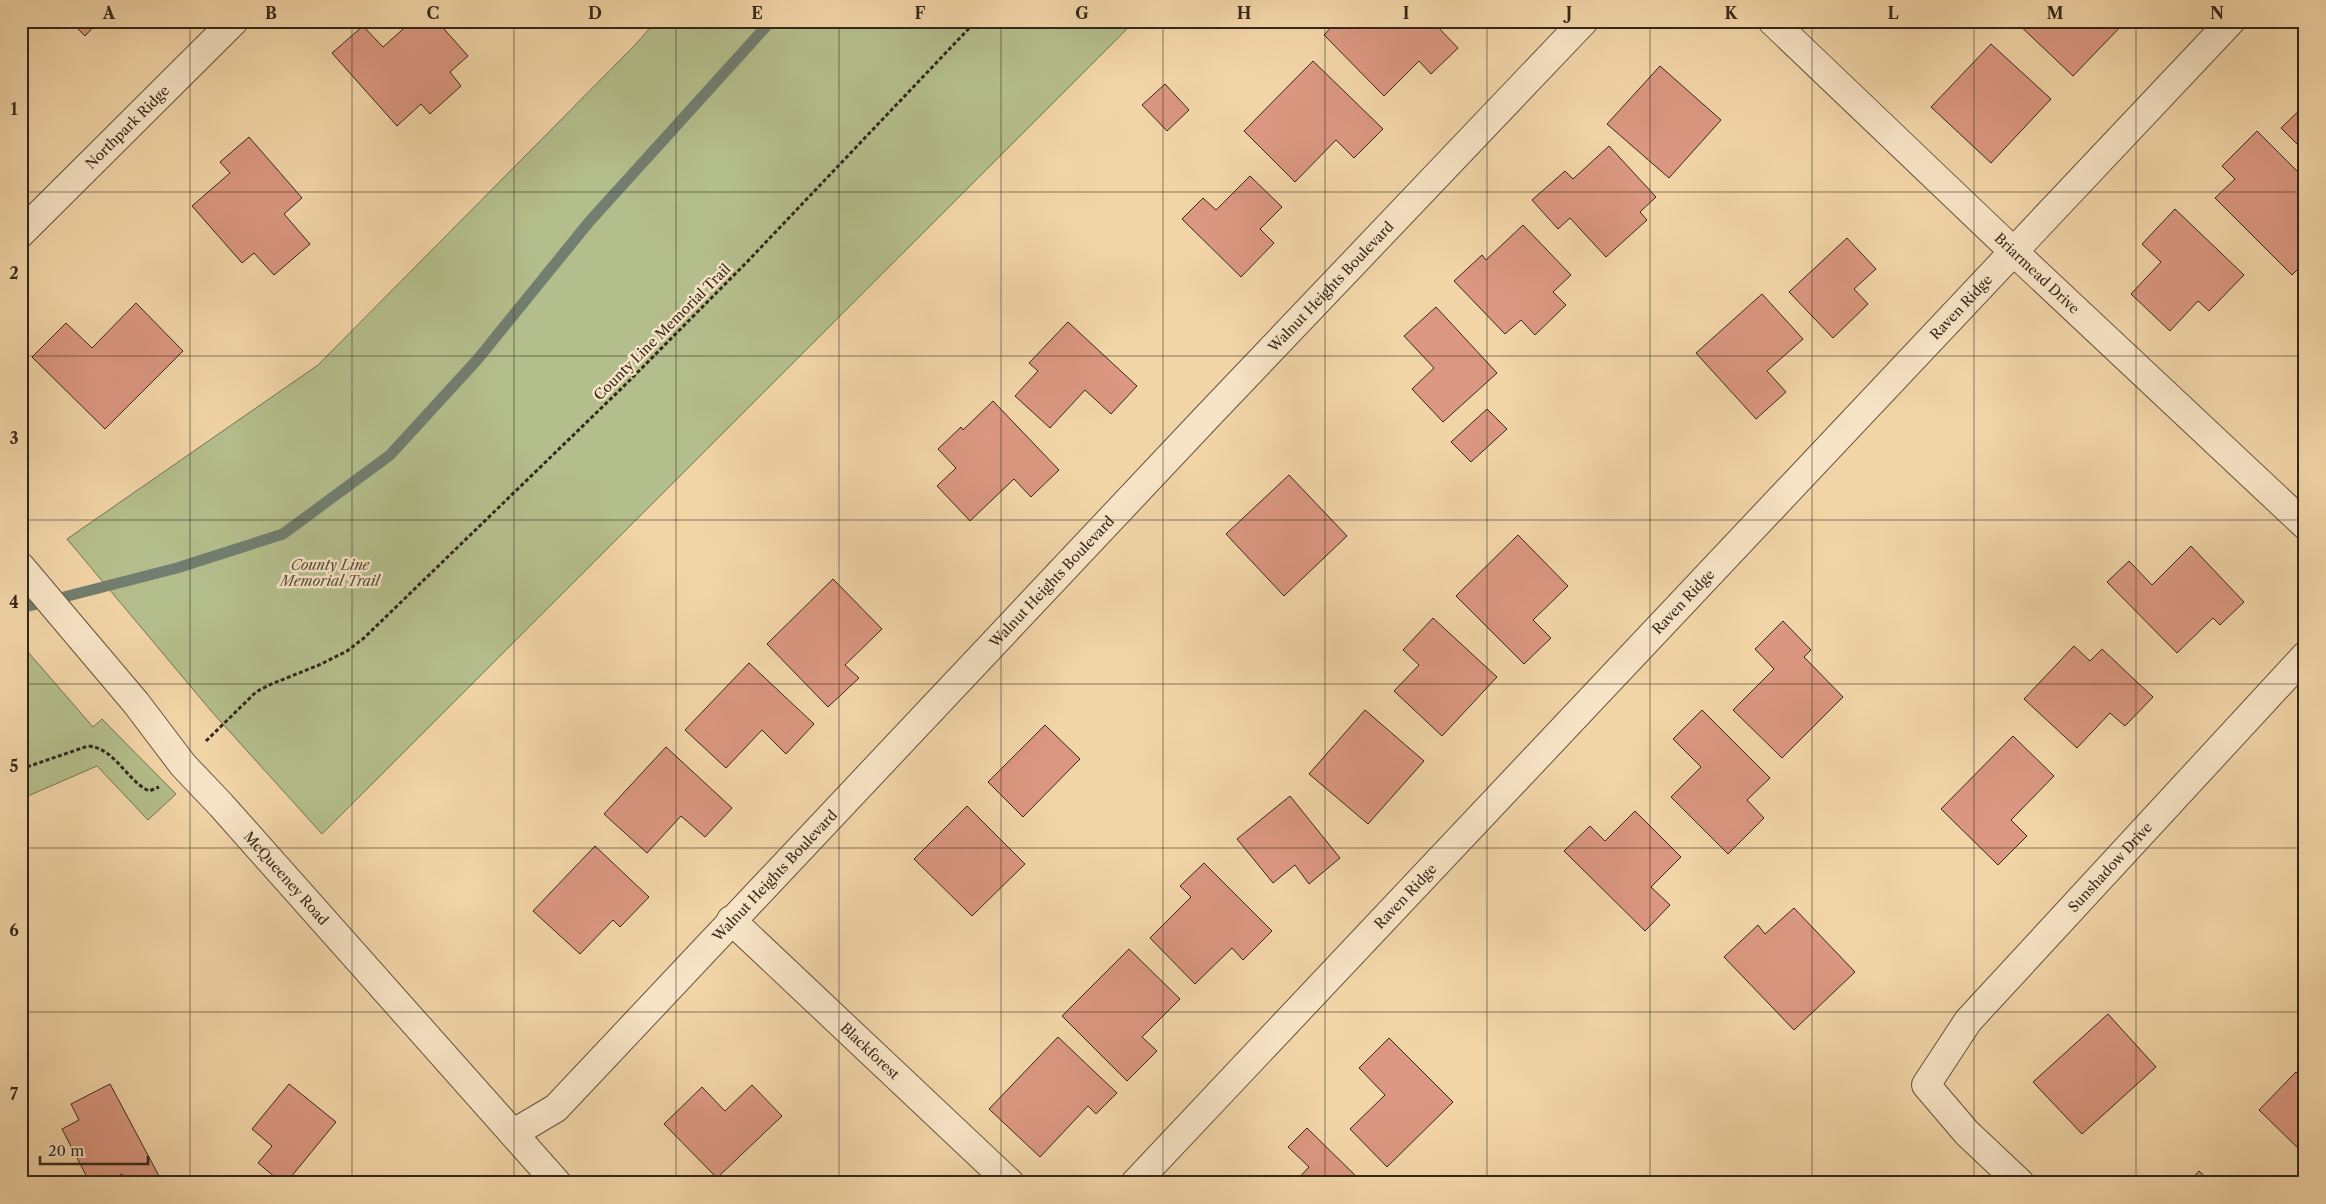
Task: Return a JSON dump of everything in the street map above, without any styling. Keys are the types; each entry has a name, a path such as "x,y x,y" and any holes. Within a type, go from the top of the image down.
{"street":[{"name":"Northpark Ridge","path":"21,233 234,21"},
{"name":"Walnut Heights Boulevard","path":"514,1134 556,1108 1584,21"},
{"name":"Briarmead Drive","path":"1772,21 2014,252 2305,525"},
{"name":"Raven Ridge","path":"1135,1183 2231,21"},
{"name":"McQueeney Road","path":"21,567 136,703 183,765 228,812 557,1183"},
{"name":"Sunshadow Drive","path":"2020,1183 1967,1133 1926,1085 1968,1021 2305,656"},
{"name":"Blackforest","path":"732,920 1010,1183"}],"path":[{"name":"County Line Memorial Trail","path":"204,744 256,692 269,684 319,666 347,651 364,638 625,385 740,269 976,21"},
{"path":"21,769 88,746 97,747 109,754 139,786 149,791 160,786"}],"green space":[{"name":"County Line Memorial Trail","path":"656,21 1135,21 322,834 212,712 67,539 318,365 635,45"},
{"path":"21,644 93,727 102,719 176,794 148,820 97,766 21,799"}],"building":[{"path":"70,21 99,21 85,36"},
{"path":"412,21 437,21 468,56 450,72 461,86 430,114 421,104 397,126 332,53 363,26 383,47"},
{"path":"1337,21 1432,21 1458,48 1431,74 1419,61 1384,96 1324,35"},
{"path":"2015,21 2126,21 2073,76"},
{"path":"1991,44 2051,99 1991,163 1931,107"},
{"path":"1313,61 1383,129 1354,158 1336,140 1295,182 1244,131"},
{"path":"1660,66 1721,120 1669,178 1607,124"},
{"path":"1165,84 1189,110 1167,131 1142,105"},
{"path":"2305,105 2305,152 2281,128"},
{"path":"2257,131 2305,179 2305,262 2292,275 2215,198 2235,179 2222,166"},
{"path":"249,137 302,198 284,214 310,244 274,275 254,253 242,263 192,206 230,173 220,162"},
{"path":"1609,146 1656,197 1640,212 1647,220 1606,257 1570,218 1558,229 1532,200 1565,171 1573,179"},
{"path":"1250,176 1282,207 1260,229 1274,243 1241,277 1182,219 1203,198 1216,210"},
{"path":"2175,209 2244,275 2209,311 2198,301 2170,331 2131,294 2161,262 2142,244"},
{"path":"1523,225 1571,275 1553,292 1566,305 1535,335 1521,320 1505,334 1454,281 1482,255 1486,260"},
{"path":"1847,238 1876,269 1854,289 1868,304 1833,338 1789,292"},
{"path":"1762,294 1803,339 1767,371 1786,392 1756,419 1696,353"},
{"path":"136,303 183,351 105,429 32,357 66,323 92,348"},
{"path":"1436,307 1497,373 1443,422 1412,389 1434,368 1404,336"},
{"path":"1068,322 1137,386 1111,414 1085,390 1050,428 1015,396 1038,371 1029,363"},
{"path":"993,401 1059,470 1031,497 1014,479 970,521 937,486 956,468 938,449 961,427 963,430"},
{"path":"1487,409 1507,429 1471,462 1451,442"},
{"path":"1289,475 1347,536 1284,596 1226,534"},
{"path":"1518,535 1568,586 1533,620 1551,638 1524,664 1456,596"},
{"path":"2191,546 2244,602 2220,625 2213,618 2177,653 2107,582 2129,561 2152,585"},
{"path":"833,579 882,629 845,665 859,678 828,707 767,644"},
{"path":"1433,618 1497,677 1442,736 1394,691 1419,665 1403,650"},
{"path":"1783,621 1811,650 1804,657 1843,697 1782,758 1733,710 1774,669 1755,649"},
{"path":"2074,646 2090,661 2102,649 2153,697 2125,726 2110,713 2077,748 2024,699"},
{"path":"749,663 814,724 786,754 762,730 726,768 685,730"},
{"path":"1365,710 1424,761 1368,824 1309,774"},
{"path":"1702,710 1770,778 1747,800 1764,818 1728,854 1671,797 1701,767 1673,739"},
{"path":"1045,725 1080,759 1023,817 988,782"},
{"path":"2013,736 2054,776 2011,820 2027,836 1998,865 1941,809"},
{"path":"666,747 732,808 705,837 681,816 647,853 604,814"},
{"path":"1290,796 1340,858 1309,884 1295,865 1273,883 1237,839"},
{"path":"967,806 1025,864 972,916 914,859"},
{"path":"1635,811 1681,857 1651,887 1670,905 1645,931 1564,851 1590,826 1605,841"},
{"path":"595,846 649,897 620,927 613,920 580,954 533,911"},
{"path":"1204,863 1272,931 1243,960 1232,948 1195,984 1150,938 1191,897 1180,886"},
{"path":"1794,908 1855,972 1794,1030 1724,957 1758,925 1765,934"},
{"path":"1129,949 1180,999 1142,1037 1157,1051 1127,1081 1062,1016"},
{"path":"2108,1014 2156,1067 2082,1134 2033,1082"},
{"path":"1058,1037 1117,1093 1096,1114 1088,1106 1040,1157 989,1109"},
{"path":"1389,1038 1453,1102 1387,1167 1350,1129 1385,1095 1359,1068"},
{"path":"2296,1072 2305,1081 2305,1155 2259,1110"},
{"path":"110,1084 159,1176 147,1183 127,1183 122,1174 106,1183 90,1183 62,1129 79,1120 71,1104"},
{"path":"289,1084 336,1122 286,1183 282,1183 258,1163 272,1146 252,1129"},
{"path":"752,1085 782,1116 717,1178 664,1124 702,1087 725,1111"},
{"path":"1307,1128 1363,1183 1294,1183 1309,1167 1288,1147"},
{"path":"2199,1171 2212,1183 2188,1183"}],"waterway":[{"path":"21,608 177,568 283,534 390,455 477,360 589,222 771,21"}]}
